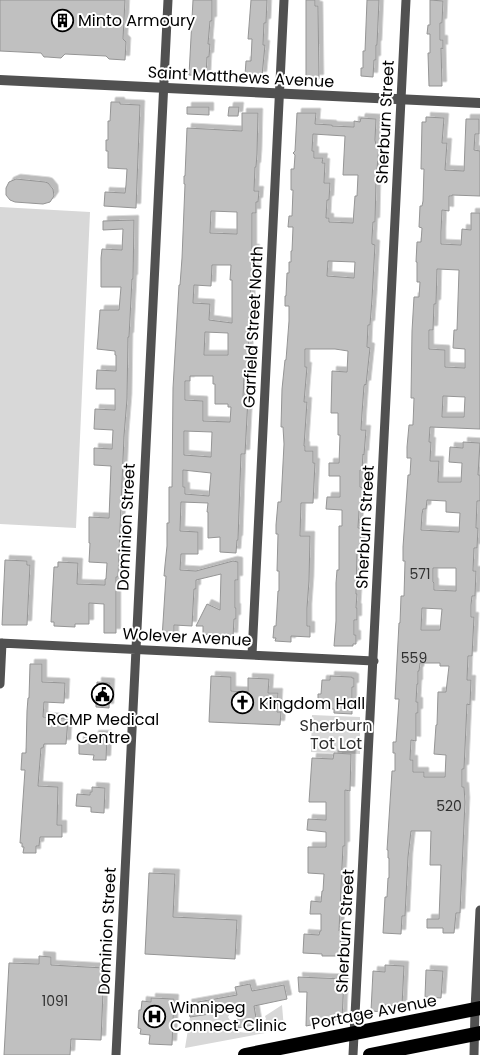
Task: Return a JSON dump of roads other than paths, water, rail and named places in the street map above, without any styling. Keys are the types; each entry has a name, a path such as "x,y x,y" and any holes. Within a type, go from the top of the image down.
{"highway":[{"name":"Portage Avenue","path":"245,1055 477,1009"},
{"path":"370,1055 477,1034"}],"street":[{"name":"Dominion Street","path":"116,1055 168,0"},
{"name":"Garfield Street North","path":"252,656 284,0"},
{"name":"Sherburn Street","path":"353,1055 406,0"},
{"name":"Saint Matthews Avenue","path":"0,80 480,103"},
{"name":"Wolever Avenue","path":"1,643 374,661"},
{"path":"0,684 1,643"},
{"path":"474,1055 477,1034 480,910"}],"place":[{"name":"Minto Armoury","path":"62,20"},
{"name":"RCMP Medical Centre","path":"103,695"},
{"name":"Kingdom Hall","path":"243,703"},
{"name":"Winnipeg Connect Clinic","path":"154,1016"}],"park label":[{"name":"Sherburn Tot Lot","path":"336,734"}]}
